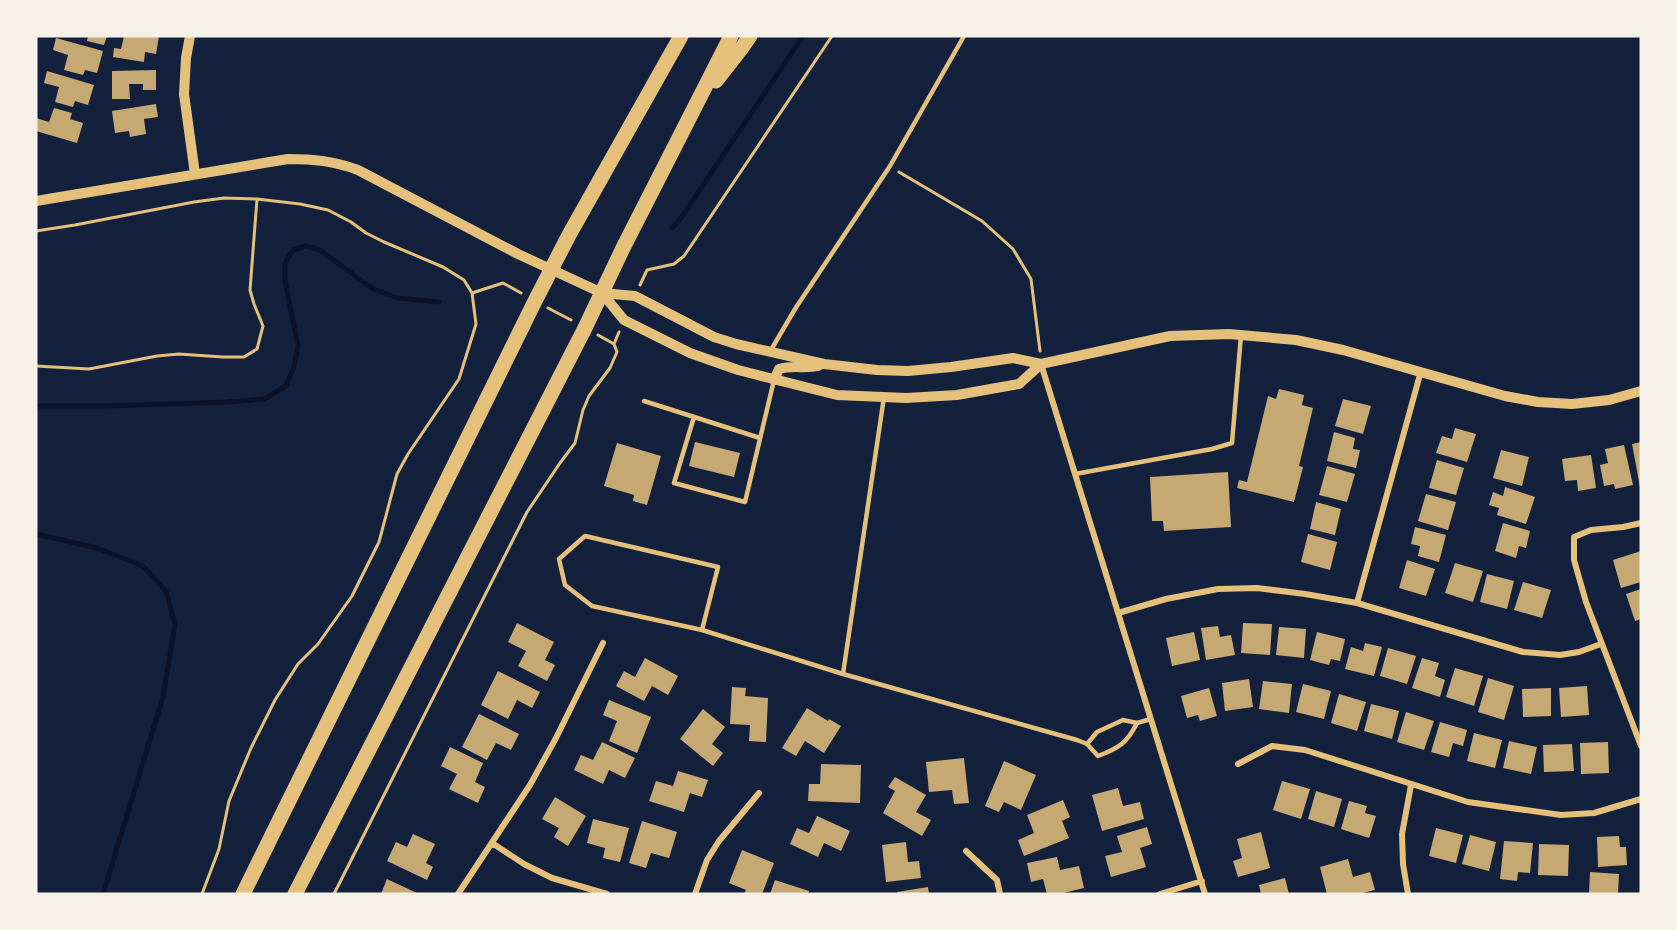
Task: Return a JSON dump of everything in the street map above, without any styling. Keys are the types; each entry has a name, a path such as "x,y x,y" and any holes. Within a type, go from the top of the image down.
{"highway":[{"path":"243,894 551,269 681,36"},
{"path":"295,894 585,328 731,36"},
{"path":"697,104 750,36"}],"street":[{"path":"190,36 184,94 195,174"},
{"path":"36,201 288,159 311,159 337,163 358,170 518,254 602,293 635,296 714,337 824,364 908,371 1013,358 1041,364 1170,336 1229,334 1296,340 1343,350 1505,396 1538,402 1572,404 1609,400 1641,391"},
{"path":"602,293 624,320 690,353 738,370 837,395 906,398 957,395 1018,384 1041,364"},
{"path":"774,380 779,369 808,368 824,364"},
{"path":"1041,364 1205,894"},
{"path":"1357,603 1420,371"},
{"path":"1641,523 1591,530 1574,537 1574,560 1586,602 1641,746"},
{"path":"1118,613 1166,599 1218,589 1257,588 1357,603 1523,652 1560,655 1579,652 1602,644"},
{"path":"458,894 530,785 603,643"},
{"path":"1238,764 1272,746 1305,750 1468,802 1561,815 1594,813 1641,799"},
{"path":"1408,894 1403,864 1402,834 1411,785"},
{"path":"695,894 707,860 719,841 759,793"},
{"path":"492,843 524,864 552,878 608,894"},
{"path":"966,850 996,880 1000,894"},
{"path":"1160,894 1202,881"}],"lane":[{"path":"770,352 795,309 890,166 964,36"},
{"path":"1075,474 1212,449 1232,443 1241,335"},
{"path":"694,417 674,483 745,502 774,380"},
{"path":"843,674 884,397"},
{"path":"644,401 760,438"},
{"path":"702,630 718,567 585,536 560,559 565,585 592,606 702,630 843,674 1087,744 1098,756 1116,749 1128,740 1137,723"},
{"path":"1087,744 1097,732 1123,720 1137,723 1151,719"}],"path":[{"path":"635,296 647,270 674,264 684,256 832,36"},
{"path":"890,166 982,221 1013,249 1031,279 1041,364"},
{"path":"36,231 224,198 300,204 328,210 384,242 443,267 464,280 472,293 476,324 459,379 397,474 379,542 352,596 318,644 298,664 275,700 251,748 230,801 219,849 202,894"},
{"path":"36,366 89,369 178,354 244,357 257,349 263,326 250,290 257,199"},
{"path":"334,894 527,512 575,443 589,396 610,368 617,352 614,344 503,283 472,293"},
{"path":"614,344 624,320"}],"building":[{"path":"88,36 107,36 104,45 87,41"},
{"path":"124,36 159,36 156,54 145,52 144,62 113,57 114,48 121,49"},
{"path":"56,38 103,51 97,73 85,70 83,75 64,70 68,55 53,50"},
{"path":"156,70 156,90 143,90 143,84 129,84 130,99 112,99 112,71"},
{"path":"47,71 94,85 88,105 75,101 73,107 55,102 59,87 44,83"},
{"path":"156,104 158,117 144,119 146,134 130,137 129,131 115,133 112,111"},
{"path":"54,108 72,113 70,119 83,123 77,143 36,131 36,118 49,122"},
{"path":"1279,389 1304,395 1302,405 1313,408 1299,466 1303,467 1294,502 1237,488 1239,480 1247,482 1268,396 1276,399"},
{"path":"1343,399 1371,406 1363,434 1335,426"},
{"path":"1455,428 1476,434 1467,462 1436,453 1442,436 1452,439"},
{"path":"1334,432 1355,438 1353,449 1360,450 1356,468 1327,461"},
{"path":"695,442 740,453 734,477 689,466"},
{"path":"1641,442 1641,487 1640,487 1632,444"},
{"path":"617,443 661,456 647,505 633,501 634,495 604,486"},
{"path":"1624,445 1633,485 1615,489 1614,484 1604,486 1600,465 1608,463 1605,449"},
{"path":"1501,450 1529,457 1522,486 1493,478"},
{"path":"1591,455 1596,488 1578,491 1577,480 1565,481 1562,459"},
{"path":"1437,460 1464,468 1456,495 1429,488"},
{"path":"1327,466 1355,474 1347,502 1319,495"},
{"path":"1228,472 1231,527 1164,531 1163,521 1152,521 1150,477"},
{"path":"1505,487 1535,497 1526,524 1497,515 1499,508 1489,505 1493,492 1503,496"},
{"path":"1426,494 1456,502 1448,530 1418,521"},
{"path":"1316,502 1341,509 1335,535 1310,529"},
{"path":"1503,523 1530,531 1526,548 1519,546 1516,558 1495,551"},
{"path":"1415,527 1446,535 1439,562 1418,556 1420,546 1411,544"},
{"path":"1308,534 1337,542 1330,570 1301,562"},
{"path":"1641,551 1641,582 1621,588 1613,560"},
{"path":"1407,560 1435,569 1426,596 1399,588"},
{"path":"1455,563 1483,571 1473,602 1445,593"},
{"path":"1487,574 1514,581 1507,609 1480,602"},
{"path":"1523,582 1551,590 1542,618 1514,610"},
{"path":"1641,589 1641,619 1635,621 1626,594"},
{"path":"517,623 554,642 545,660 555,665 547,681 518,666 526,651 508,642"},
{"path":"1243,623 1272,624 1270,655 1241,653"},
{"path":"1218,626 1220,637 1231,635 1235,655 1206,660 1201,628"},
{"path":"1279,627 1306,629 1304,658 1276,655"},
{"path":"1194,632 1200,660 1172,666 1166,638"},
{"path":"1317,632 1345,639 1340,661 1331,659 1329,665 1310,660"},
{"path":"1365,643 1382,647 1374,676 1345,669 1351,647 1363,651"},
{"path":"1388,648 1416,656 1407,684 1380,676"},
{"path":"645,658 678,676 668,695 652,686 644,701 616,686 624,671 635,677"},
{"path":"1422,658 1439,663 1435,676 1445,680 1440,697 1412,688"},
{"path":"1455,668 1483,676 1474,706 1446,697"},
{"path":"498,671 540,692 532,708 517,700 508,719 481,705"},
{"path":"1488,678 1514,686 1504,720 1478,712"},
{"path":"1249,679 1253,707 1225,711 1222,683"},
{"path":"1263,681 1292,684 1289,713 1259,709"},
{"path":"1303,684 1331,691 1324,719 1296,712"},
{"path":"1587,686 1589,715 1561,717 1559,688"},
{"path":"732,687 746,688 745,696 768,698 766,742 749,741 750,725 730,724"},
{"path":"1209,688 1217,716 1200,721 1198,715 1187,718 1181,696"},
{"path":"1551,688 1551,716 1523,717 1522,689"},
{"path":"1339,694 1366,702 1357,731 1331,723"},
{"path":"609,700 651,717 637,753 609,741 617,721 603,715"},
{"path":"1371,704 1399,711 1392,739 1364,731"},
{"path":"807,708 841,726 824,753 805,741 796,756 782,748"},
{"path":"703,709 725,727 712,744 723,753 713,766 680,739"},
{"path":"1406,712 1434,721 1424,750 1397,742"},
{"path":"479,714 519,734 511,750 496,743 487,760 462,747"},
{"path":"1440,722 1467,730 1463,746 1453,743 1449,757 1431,752"},
{"path":"1474,733 1502,740 1495,768 1467,761"},
{"path":"1509,741 1537,747 1531,774 1503,768"},
{"path":"602,742 635,758 625,778 609,770 603,784 574,770 581,755 593,760"},
{"path":"1608,742 1609,773 1581,774 1580,743"},
{"path":"1572,744 1574,771 1544,772 1543,745"},
{"path":"450,747 483,763 475,782 485,787 478,803 449,789 457,774 441,766"},
{"path":"964,758 969,803 954,804 952,790 929,792 926,762"},
{"path":"1004,761 1036,775 1021,810 1004,802 999,812 985,806"},
{"path":"821,764 861,765 860,803 808,801 809,784 820,784"},
{"path":"678,771 708,780 702,797 690,793 684,812 649,801 656,781 673,786"},
{"path":"895,777 926,795 916,812 931,820 922,836 883,813 895,791 888,787"},
{"path":"1282,781 1310,789 1301,819 1273,810"},
{"path":"1118,788 1123,806 1140,802 1144,819 1102,831 1092,795"},
{"path":"1316,791 1342,799 1334,827 1308,819"},
{"path":"555,797 586,816 568,846 554,837 559,828 542,819"},
{"path":"1063,800 1070,817 1062,821 1069,838 1024,856 1018,840 1034,833 1027,815"},
{"path":"1349,801 1367,806 1365,813 1376,816 1369,838 1341,829"},
{"path":"817,816 850,831 841,851 824,843 818,857 790,844 797,828 809,833"},
{"path":"593,819 629,828 620,862 603,858 605,848 587,843"},
{"path":"642,821 677,832 669,858 651,853 646,868 629,863"},
{"path":"1147,827 1152,844 1140,848 1146,867 1111,877 1105,856 1122,852 1117,836"},
{"path":"1436,828 1463,835 1456,863 1429,856"},
{"path":"1261,832 1270,868 1238,877 1233,861 1242,858 1237,839"},
{"path":"413,834 435,844 426,863 433,867 427,880 387,861 396,842 407,847"},
{"path":"1470,835 1496,842 1489,871 1462,864"},
{"path":"1619,836 1620,847 1626,847 1627,865 1598,867 1597,837"},
{"path":"1504,841 1533,843 1530,873 1518,872 1517,881 1500,879"},
{"path":"906,842 908,862 919,861 921,878 886,882 882,845"},
{"path":"1539,844 1569,845 1568,876 1538,875"},
{"path":"742,850 774,863 762,894 744,894 746,890 729,883"},
{"path":"1057,857 1060,870 1079,866 1084,888 1059,894 1047,894 1043,879 1031,882 1027,863"},
{"path":"1348,859 1353,877 1370,872 1375,890 1358,894 1327,894 1320,867"},
{"path":"1590,872 1619,874 1618,894 1589,894"},
{"path":"1285,878 1289,894 1261,894 1259,885"},
{"path":"387,879 419,894 381,894"},
{"path":"775,880 809,891 808,894 770,894"},
{"path":"928,887 929,894 897,894 897,892"}],"waterway":[{"path":"672,228 803,36"},
{"path":"36,406 227,402 264,399 286,386 294,367 298,346 285,281 285,263 293,250 306,246 320,250 373,289 398,298 439,302"},
{"path":"36,534 97,548 143,566 166,591 175,625 163,697 103,894"}]}
